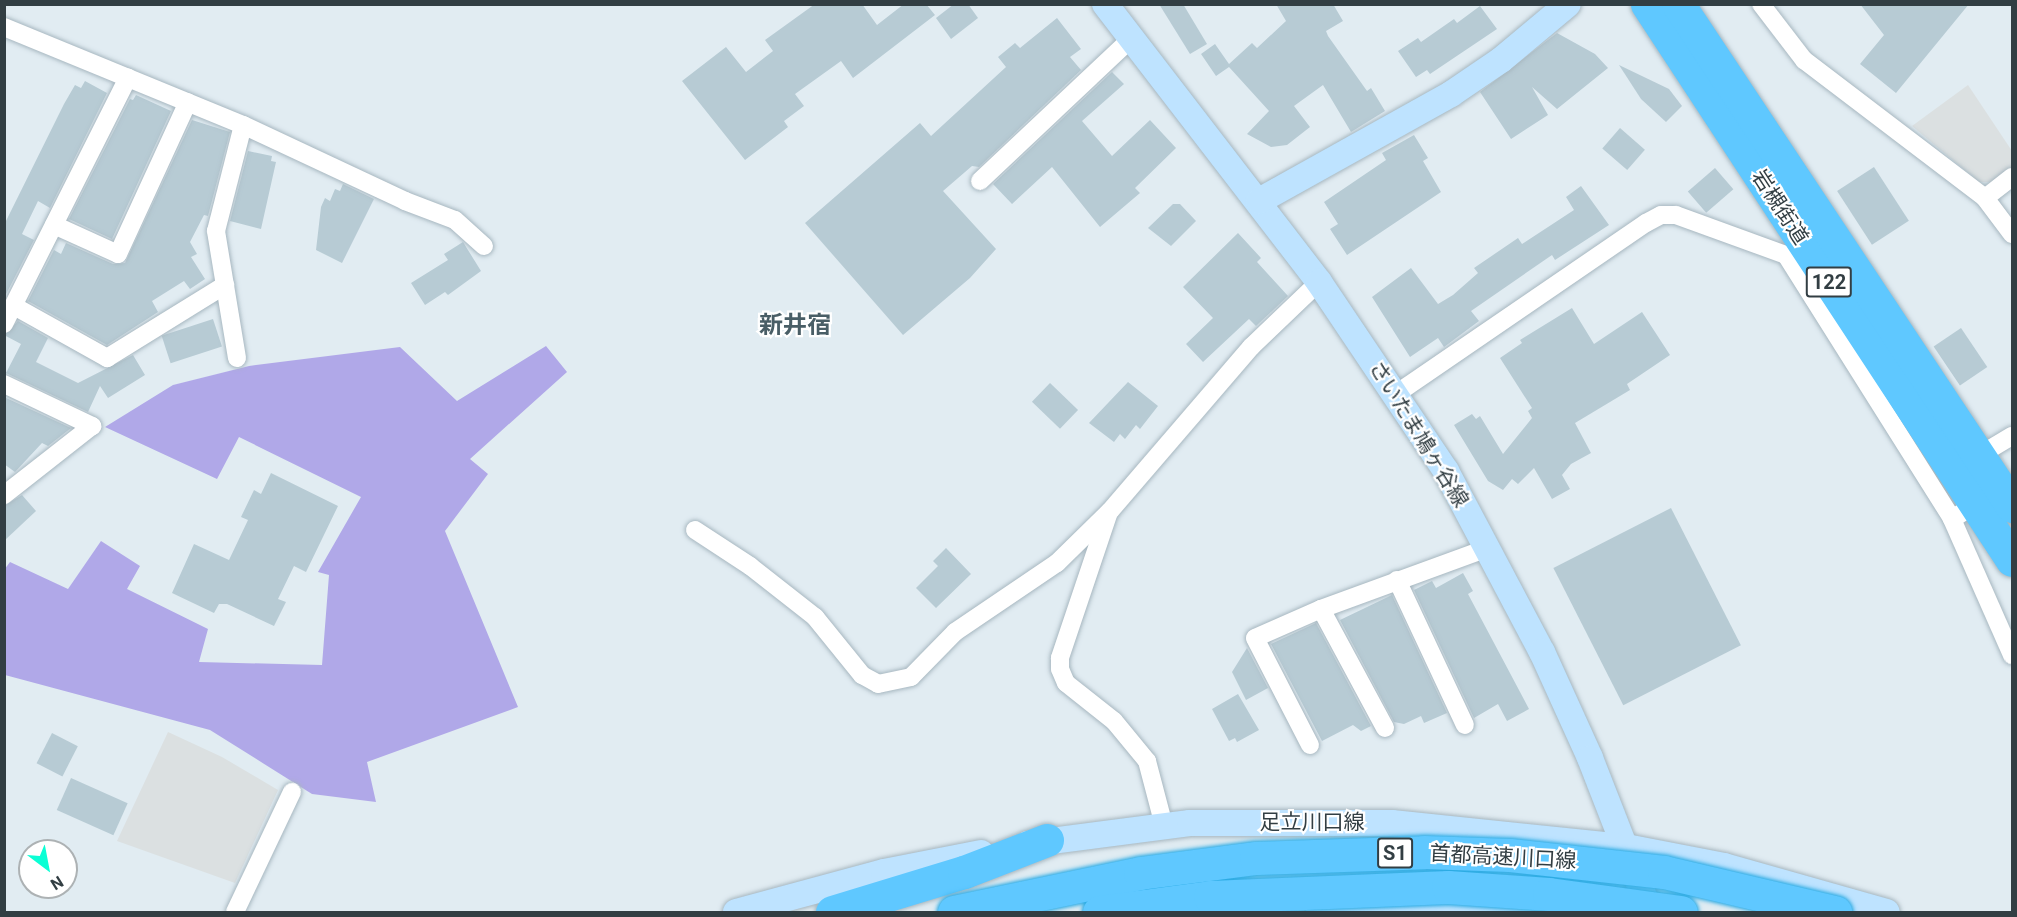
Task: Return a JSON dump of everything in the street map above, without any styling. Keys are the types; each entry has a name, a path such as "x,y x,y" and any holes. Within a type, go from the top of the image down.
{"highway":[{"name":"岩槻街道","path":"1647,4 1795,249 1964,512 2013,560"},
{"name":"岩槻街道","path":"1678,4 2013,506"},
{"path":"832,912 964,872 1047,840"},
{"name":"首都高速川口線","path":"954,912 1163,870 1256,858 1424,852 1510,855 1664,872 1835,912"},
{"name":"首都高速川口線","path":"1099,912 1210,897 1449,887 1549,894 1681,912"}],"main road":[{"name":"さいたま鳩ヶ谷線","path":"1105,4 1259,201 1319,282 1446,471 1542,652 1626,847 1650,912"},
{"path":"1259,201 1451,94 1501,60 1568,4"},
{"name":"足立川口線","path":"736,912 884,872 1047,840 1164,826 1304,821 1392,823 1626,847 1724,866 1887,912"},
{"path":"1319,912 1444,905 1576,912"}],"street":[{"path":"1761,4 1804,60 1985,198 2013,234"},
{"path":"4,27 243,125 405,201 455,220 484,246"},
{"path":"980,181 1132,38"},
{"path":"4,324 128,77"},
{"path":"54,225 118,254 188,102"},
{"path":"237,358 216,231 243,125"},
{"path":"1985,198 2013,177"},
{"path":"1396,394 1661,215 1676,215 1795,249"},
{"path":"695,530 798,603 862,675 878,684 911,677 955,632 1057,563 1110,511 1206,397 1319,282"},
{"path":"14,306 107,358 225,285"},
{"path":"4,384 92,426 4,495"},
{"path":"1980,455 2013,436"},
{"path":"1110,511 1060,658 1060,669 1066,683 1114,720 1147,761 1164,826"},
{"path":"1964,512 2013,655"},
{"path":"1310,745 1256,638 1321,609 1488,548"},
{"path":"1397,580 1465,725"},
{"path":"1321,609 1385,728"},
{"path":"235,912 292,792"}],"shaded area":[{"path":"1968,85 2012,151 2012,168 1996,182 1979,182 1912,126"},
{"path":"546,346 567,372 470,459 488,474 445,531 518,707 367,762 376,802 312,794 210,730 5,675 4,570 10,562 68,589 101,541 140,566 127,589 208,629 199,662 322,665 329,575 318,572 361,497 239,437 217,479 105,427 173,385 249,366 400,347 457,401"},
{"path":"168,732 222,757 278,790 235,883 117,841"}],"building":[{"path":"815,4 862,4 877,25 904,4 926,4 935,15 853,78 841,61 795,94 804,106 784,121 788,127 745,160 682,81 726,47 746,72 773,51 765,40"},
{"path":"954,4 968,4 978,18 951,39 936,18"},
{"path":"1159,4 1183,4 1207,44 1190,54"},
{"path":"1276,4 1333,4 1343,21 1326,31 1328,36 1367,91 1371,88 1385,111 1351,132 1323,85 1294,106 1310,127 1287,145 1271,147 1247,134 1269,111 1229,67 1216,76 1201,54 1215,44 1229,64 1252,43 1257,48 1286,21"},
{"path":"1860,4 1969,4 1896,93 1860,64 1884,35"},
{"path":"1480,6 1497,29 1430,74 1427,70 1416,77 1398,51 1418,38 1421,42 1454,19 1457,23"},
{"path":"1057,18 1081,49 1070,57 1081,70 979,167 972,166 943,191 996,249 970,278 903,335 805,223 920,123 931,136 1006,67 998,57 1015,43 1020,48"},
{"path":"1557,33 1595,54 1608,68 1557,109 1532,87 1548,115 1511,139 1480,92"},
{"path":"1619,65 1669,89 1682,106 1666,122 1641,99"},
{"path":"1112,72 1124,84 1082,121 1112,156 1150,120 1176,148 1135,188 1140,193 1100,227 1052,167 1012,204 993,184"},
{"path":"85,81 107,93 50,208 38,201 22,234 34,240 4,298 4,225 64,104 75,85 81,88"},
{"path":"136,95 171,111 112,239 69,219 130,99 133,100"},
{"path":"192,120 230,132 208,216 204,215 190,242 197,254 191,257 205,279 190,289 184,281 152,301 158,312 107,345 28,301 54,250 61,254 66,243 113,264 125,263"},
{"path":"1620,128 1645,150 1627,170 1602,148"},
{"path":"1414,135 1428,158 1423,161 1441,192 1347,255 1330,229 1338,224 1324,202 1386,160 1382,153"},
{"path":"248,151 272,156 271,161 276,162 261,229 230,221"},
{"path":"1874,167 1909,221 1872,245 1837,191"},
{"path":"1715,168 1733,189 1706,213 1688,192"},
{"path":"343,184 374,199 342,263 316,250 321,207 325,198 330,201 335,189 340,191"},
{"path":"1581,186 1609,225 1555,260 1552,255 1471,311 1479,321 1444,347 1438,338 1410,357 1372,297 1411,268 1438,304 1453,295 1478,273 1474,268 1518,238 1522,244 1574,210 1566,197"},
{"path":"1173,204 1180,204 1196,221 1171,246 1148,228"},
{"path":"1238,233 1261,258 1257,262 1288,296 1256,326 1249,319 1203,362 1186,344 1213,318 1183,287"},
{"path":"463,242 481,271 448,295 445,292 425,305 411,283 448,260 444,254"},
{"path":"1572,308 1594,344 1642,312 1670,355 1627,384 1630,390 1575,423 1591,453 1571,464 1562,475 1570,489 1552,499 1534,468 1518,484 1512,479 1503,490 1488,481 1454,425 1472,414 1476,419 1480,416 1503,454 1532,418 1528,411 1532,408 1500,358 1522,343 1520,340"},
{"path":"213,319 222,347 171,363 162,336"},
{"path":"18,321 48,338 36,362 78,383 133,355 145,375 108,398 100,386 88,412 6,373 21,344 4,335"},
{"path":"1961,328 1987,367 1960,385 1934,346"},
{"path":"1128,382 1158,406 1140,429 1136,425 1125,439 1120,434 1114,442 1089,423"},
{"path":"1050,383 1078,410 1060,429 1032,402"},
{"path":"4,397 71,428 48,446 42,443 15,472 4,464"},
{"path":"271,473 338,506 306,572 294,566 278,599 286,602 274,626 227,604 219,604 214,613 172,593 194,544 229,560 248,520 241,517 254,490 261,494"},
{"path":"22,495 36,511 4,541 4,506"},
{"path":"1671,508 1741,645 1623,705 1553,568"},
{"path":"946,548 971,574 936,608 916,588 938,566 933,561"},
{"path":"1463,573 1473,591 1468,594 1529,709 1507,721 1498,704 1474,718 1414,590 1432,581 1436,588"},
{"path":"1392,595 1447,713 1424,723 1421,716 1404,724 1394,722 1340,620"},
{"path":"1316,623 1371,726 1361,731 1353,725 1322,741 1271,644"},
{"path":"1247,648 1268,688 1246,700 1232,672"},
{"path":"1238,694 1259,730 1237,742 1235,738 1229,741 1212,709"},
{"path":"52,733 78,746 62,776 37,763"},
{"path":"71,778 128,803 113,835 57,810"}],"district":[{"name":"新井宿","path":"795,326"}]}
